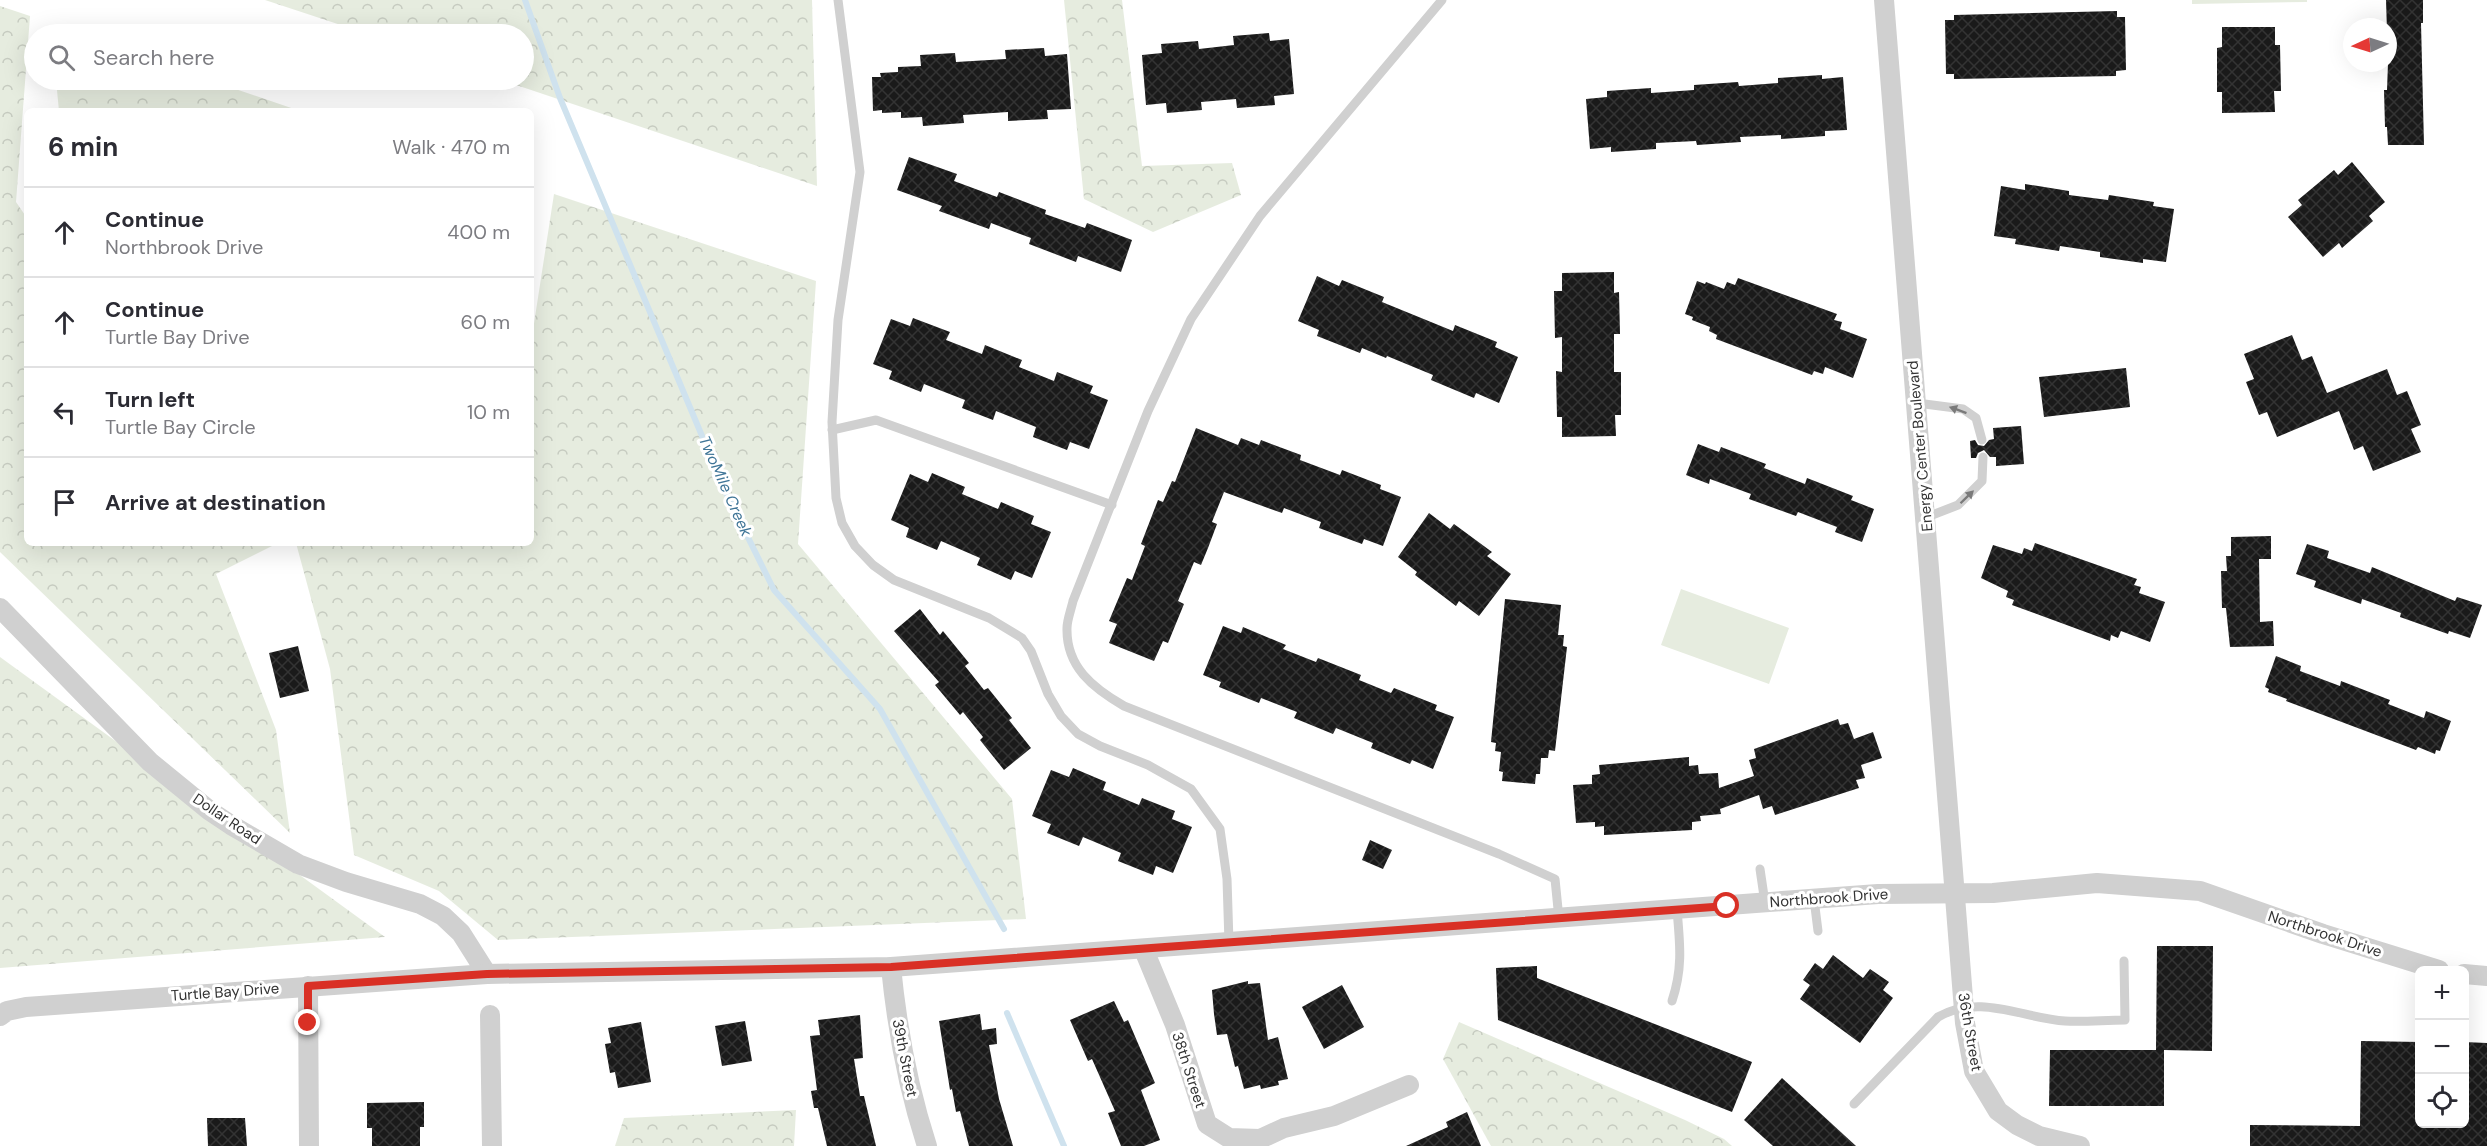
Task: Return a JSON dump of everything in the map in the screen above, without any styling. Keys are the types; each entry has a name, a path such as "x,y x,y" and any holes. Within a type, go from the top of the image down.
{"street":[{"name":"Energy Center Boulevard","path":"1884,0 1956,893"},
{"name":"Dollar Road","path":"0,608 150,762 210,811 298,864 346,882 420,904 443,916 462,933 487,974"},
{"name":"Northbrook Drive","path":"487,974 891,967 1878,894 1993,893 2097,883 2200,891 2323,934 2426,966"},
{"name":"36th Street","path":"1956,893 1964,1006 1974,1071 1998,1111 2017,1125 2039,1136 2080,1146"},
{"name":"38th Street","path":"1144,950 1174,1025 1207,1124 1229,1138 1260,1139 1284,1128 1334,1116 1409,1085"},
{"name":"39th Street","path":"891,967 904,1060 915,1110 927,1146"},
{"name":"Turtle Bay Drive","path":"0,1016 7,1011 26,1007 487,974"},
{"path":"2469,974 2487,976"},
{"path":"308,986 309,1146"},
{"path":"490,1015 492,1146"}],"lane":[{"path":"838,0 860,172 838,320 832,430 836,498 842,523 855,546 873,565 894,580 966,608 1011,630 1022,638 1031,651 1048,694 1061,716 1078,734 1100,746 1148,765 1191,789 1220,829 1227,879 1229,943"},
{"path":"1442,0 1260,216 1191,319 1148,411 1073,601 1066,627 1070,655 1085,679 1124,706 1499,854 1555,879 1559,919"},
{"path":"1917,403 1962,409 1976,418 1982,440"},
{"path":"832,430 876,420 1112,506"},
{"path":"1927,517 1958,505 1982,481 1983,458"},
{"path":"1760,868 1765,903"},
{"path":"1814,899 1818,931"},
{"path":"1672,1001 1679,981 1681,963 1677,910"},
{"path":"1854,1104 1938,1017 1950,1010 1964,1006 1983,1006 2064,1021 2125,1020 2124,961"}],"green space":[{"path":"265,0 812,0 817,186 531,90 534,90 534,24 338,24"},
{"path":"1064,0 1122,0 1142,166 1232,163 1241,195 1153,232 1084,199"},
{"path":"2192,0 2307,0 2307,2 2192,4"},
{"path":"0,6 30,16 29,24 24,24 24,90 16,202 24,214 24,546 272,546 216,574 276,730 290,833 0,552"},
{"path":"57,90 238,90 291,108 59,108"},
{"path":"554,194 816,281 798,544 1012,799 1026,919 498,940 439,891 354,855 330,669 297,546 534,546 534,324"},
{"path":"1681,589 1789,628 1769,684 1661,645"},
{"path":"0,657 385,937 0,968"},
{"path":"1459,1022 1685,1120 1724,1139 1732,1146 1491,1146 1443,1059"},
{"path":"796,1110 794,1146 615,1146 624,1118"}],"building":[{"path":"2386,0 2423,0 2423,23 2421,23 2424,145 2388,145 2384,90 2387,90 2388,72 2397,72 2397,18 2387,18"},
{"path":"2117,11 2117,17 2125,17 2126,70 2116,71 2116,76 1954,79 1954,74 1946,74 1945,20 1954,20 1954,15"},
{"path":"2222,27 2275,27 2275,45 2280,45 2281,91 2274,91 2275,112 2222,113 2222,92 2217,92 2217,48 2222,47"},
{"path":"1269,33 1270,41 1289,39 1294,94 1274,96 1275,105 1237,108 1236,99 1201,102 1202,110 1167,113 1166,103 1146,105 1142,55 1162,53 1161,44 1198,41 1199,49 1234,45 1233,36"},
{"path":"1044,48 1045,56 1067,54 1071,109 1047,110 1048,119 1008,121 1008,112 963,115 964,123 923,126 922,117 901,118 901,112 873,111 872,77 881,77 880,73 898,72 898,67 921,66 920,55 955,53 956,62 1006,59 1005,50"},
{"path":"1822,75 1822,79 1843,77 1847,130 1825,131 1825,136 1781,139 1781,135 1740,137 1741,142 1697,145 1696,141 1656,143 1656,149 1611,152 1611,147 1590,149 1586,99 1607,97 1607,91 1651,88 1651,93 1694,90 1694,85 1738,82 1739,86 1778,83 1778,78"},
{"path":"909,157 957,174 954,181 997,197 999,192 1046,210 1045,214 1085,228 1087,223 1132,240 1121,272 1078,256 1076,262 1029,244 1031,238 991,223 989,229 939,211 942,206 897,190"},
{"path":"2352,162 2385,202 2369,216 2373,221 2342,248 2339,243 2323,257 2288,217 2302,205 2298,200 2334,170 2338,175"},
{"path":"2025,184 2069,191 2069,195 2108,200 2109,195 2154,202 2153,206 2174,209 2166,262 2143,259 2143,263 2100,257 2100,252 2060,246 2059,251 2015,244 2016,239 1994,236 2001,186 2025,190"},
{"path":"1614,272 1614,293 1619,292 1620,334 1614,334 1614,372 1621,372 1621,415 1615,415 1616,436 1562,437 1562,417 1557,417 1556,371 1562,372 1562,337 1555,338 1554,291 1562,291 1562,273"},
{"path":"1317,276 1339,286 1342,280 1384,297 1382,302 1453,331 1455,325 1497,342 1495,347 1518,357 1499,403 1476,393 1474,398 1431,380 1433,375 1387,356 1386,358 1362,348 1360,353 1317,336 1319,330 1298,321"},
{"path":"1738,278 1837,314 1834,320 1842,322 1840,329 1867,339 1853,378 1825,367 1823,374 1814,371 1812,375 1716,339 1717,335 1709,331 1710,327 1692,320 1693,317 1685,314 1697,281 1724,289 1727,282 1735,285"},
{"path":"913,318 950,332 946,340 982,354 985,345 1022,360 1019,367 1054,381 1057,372 1093,386 1090,393 1108,400 1089,449 1070,442 1067,450 1033,437 1036,427 996,411 993,420 962,408 965,400 924,384 921,392 889,379 892,371 873,364 891,319 910,326"},
{"path":"2292,335 2302,360 2312,356 2327,393 2387,369 2397,395 2407,391 2421,425 2411,429 2421,452 2373,471 2363,446 2354,450 2339,411 2277,437 2267,412 2259,415 2246,382 2254,379 2244,354"},
{"path":"2126,368 2130,407 2044,417 2039,377"},
{"path":"2021,426 2024,464 1996,466 1996,457 1990,457 1984,450 1978,453 1976,458 1971,458 1970,441 1975,440 1978,445 1984,446 1989,440 1994,439 1993,428"},
{"path":"1196,428 1238,445 1241,438 1259,445 1261,440 1301,455 1300,460 1340,475 1342,470 1381,485 1380,489 1401,497 1383,546 1364,539 1362,544 1319,528 1321,522 1284,508 1282,513 1224,492 1212,522 1217,524 1201,565 1194,562 1178,601 1184,604 1168,643 1163,641 1154,661 1109,643 1117,624 1109,621 1127,578 1132,580 1145,546 1141,544 1158,500 1163,502 1172,481 1175,482"},
{"path":"1698,444 1719,452 1721,447 1766,464 1764,468 1805,484 1807,478 1853,496 1851,500 1874,509 1862,542 1835,532 1837,527 1798,512 1796,516 1749,499 1751,494 1710,479 1709,484 1686,475"},
{"path":"932,473 965,487 962,494 998,509 1001,502 1034,516 1031,524 1051,532 1032,578 1015,571 1011,580 977,565 980,558 941,541 937,550 906,537 909,528 891,520 910,474 928,482"},
{"path":"1429,513 1450,529 1454,524 1492,552 1487,556 1511,574 1479,616 1459,601 1456,606 1415,575 1417,572 1398,557"},
{"path":"2271,536 2271,559 2259,559 2260,622 2273,621 2274,646 2230,647 2226,608 2222,608 2221,571 2227,571 2226,556 2231,556 2231,537"},
{"path":"2035,543 2137,579 2134,585 2141,587 2139,593 2165,602 2150,642 2121,631 2118,638 2111,635 2110,641 2012,605 2014,600 2006,597 2008,591 1981,578 1993,545 2022,554 2024,548 2032,551"},
{"path":"2307,544 2329,551 2327,558 2370,573 2372,567 2455,601 2457,597 2482,605 2470,638 2449,631 2448,634 2400,617 2401,613 2362,599 2361,604 2314,587 2316,581 2296,574"},
{"path":"1505,599 1561,605 1558,635 1564,635 1563,646 1567,647 1555,751 1549,750 1548,758 1541,758 1540,774 1536,774 1535,784 1502,781 1503,772 1499,771 1501,752 1495,751 1496,743 1491,742"},
{"path":"920,609 940,635 943,631 969,663 965,666 984,690 988,688 1012,718 1009,720 1031,748 1004,770 980,740 983,737 963,712 960,715 935,685 939,682 894,631"},
{"path":"1223,626 1241,633 1243,627 1286,645 1283,649 1316,662 1318,658 1361,675 1359,680 1391,693 1394,688 1437,705 1435,710 1454,717 1433,769 1412,760 1410,764 1371,748 1373,743 1336,728 1333,734 1294,718 1297,712 1261,698 1259,703 1219,687 1221,682 1203,675"},
{"path":"298,646 309,691 280,698 269,653"},
{"path":"2276,656 2301,666 2300,671 2340,686 2341,681 2390,700 2388,704 2424,718 2426,711 2451,721 2440,751 2436,750 2435,754 2418,747 2416,750 2286,701 2287,699 2268,692 2269,689 2265,687"},
{"path":"1838,719 1840,725 1848,723 1854,739 1873,732 1882,758 1861,765 1865,778 1856,780 1859,788 1775,815 1772,806 1763,809 1759,795 1720,809 1721,814 1700,816 1701,821 1692,822 1692,830 1604,835 1604,826 1595,827 1595,822 1576,823 1573,785 1592,784 1592,775 1600,774 1599,765 1689,757 1689,766 1698,765 1699,774 1718,773 1719,788 1754,776 1749,760 1756,758 1754,749"},
{"path":"1073,768 1106,782 1103,790 1139,805 1142,798 1175,811 1172,819 1192,827 1173,873 1156,866 1153,875 1118,861 1121,853 1083,837 1079,846 1047,833 1051,824 1032,816 1051,770 1069,777"},
{"path":"1370,840 1392,850 1383,869 1362,860"},
{"path":"2157,946 2213,946 2212,1051 2164,1050 2164,1106 2049,1106 2050,1050 2156,1050"},
{"path":"1833,955 1863,978 1870,969 1889,982 1883,990 1893,998 1860,1043 1800,999 1810,985 1803,980 1815,963 1823,969"},
{"path":"1537,966 1537,978 1752,1062 1732,1112 1498,1020 1496,968"},
{"path":"1248,981 1248,984 1260,983 1268,1040 1278,1037 1288,1079 1278,1081 1279,1085 1261,1089 1260,1085 1244,1089 1238,1066 1235,1067 1227,1034 1217,1035 1214,1014 1212,990"},
{"path":"1342,985 1364,1027 1324,1049 1302,1007"},
{"path":"1114,1001 1124,1022 1128,1020 1155,1083 1141,1090 1160,1140 1144,1146 1121,1146 1108,1113 1115,1111 1092,1059 1088,1061 1070,1020"},
{"path":"980,1014 982,1030 996,1028 997,1044 989,1045 999,1099 1013,1146 969,1146 960,1111 956,1112 952,1089 950,1090 939,1021"},
{"path":"860,1015 863,1058 854,1059 860,1096 864,1096 876,1146 827,1146 818,1108 814,1108 811,1091 817,1090 810,1036 820,1035 818,1020"},
{"path":"745,1021 752,1061 722,1066 715,1026"},
{"path":"641,1022 651,1082 618,1088 615,1072 610,1073 605,1044 611,1043 608,1028"},
{"path":"2361,1041 2415,1042 2415,1128 2469,1128 2469,1042 2487,1043 2487,1146 2250,1146 2250,1125 2360,1126"},
{"path":"1782,1078 1856,1146 1773,1146 1744,1120"},
{"path":"424,1102 424,1127 420,1127 420,1146 372,1146 372,1128 367,1128 367,1103"},
{"path":"1467,1112 1481,1146 1406,1146 1448,1127 1446,1122"},
{"path":"207,1118 245,1118 247,1146 208,1146"}],"waterway":[{"name":"TwoMile Creek","path":"525,0 534,24"},
{"name":"TwoMile Creek","path":"534,25 560,98 726,493 774,590 880,709 1004,929"},
{"path":"1007,1013 1064,1146"}],"route":[{"path":"308,1023 308,986 487,974 891,967 1727,906"}]}
